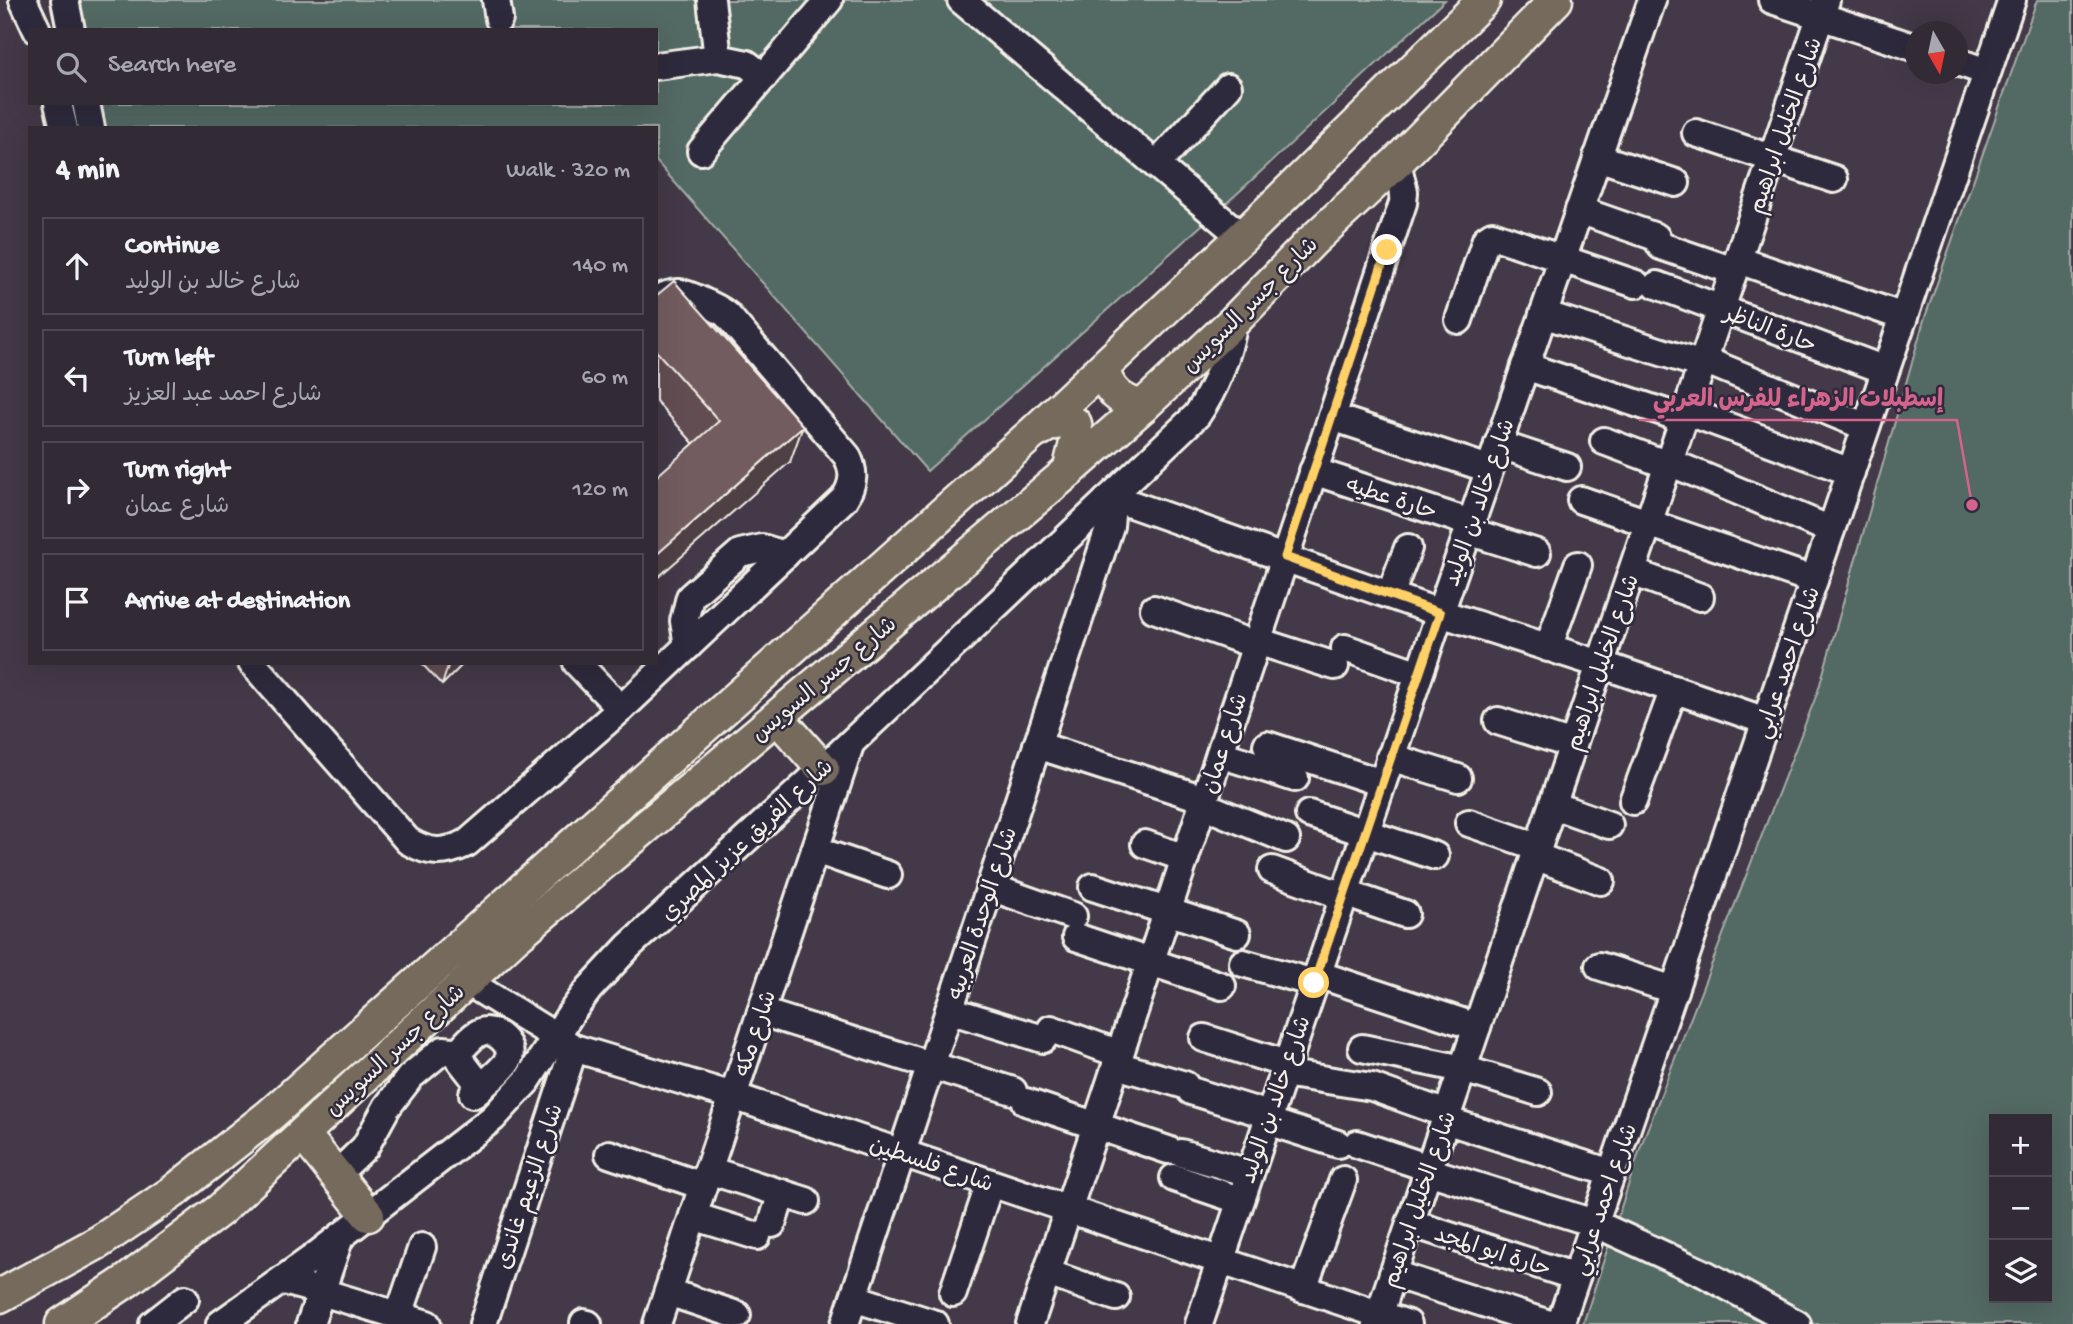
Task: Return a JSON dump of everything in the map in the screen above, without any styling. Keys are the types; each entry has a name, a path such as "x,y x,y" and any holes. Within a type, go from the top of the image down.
{"main road":[{"name":"شارع جسر السويس","path":"0,1296 99,1242 173,1192 270,1115 1034,432 1242,237 1484,0"},
{"name":"شارع جسر السويس","path":"62,1324 97,1315 220,1210 515,937 1143,406 1397,162 1556,0"},
{"path":"1103,368 1105,377 1116,395 1133,405 1143,406"},
{"path":"1034,432 1058,421 1073,422 1078,433 1069,471"},
{"path":"777,717 823,769"},
{"path":"303,1134 368,1215"}],"street":[{"path":"23,0 36,28"},
{"path":"65,0 71,28"},
{"path":"711,0 718,58"},
{"path":"701,151 829,0"},
{"path":"961,0 1242,237"},
{"name":"شارع خالد بن الوليد","path":"1199,1324 1469,527 1652,0"},
{"path":"1772,0 1824,8 1905,43"},
{"name":"شارع احمد عرابي","path":"1560,1324 2012,0"},
{"name":"شارع الخليل ابراهيم","path":"1377,1319 1824,8"},
{"path":"658,66 718,58 747,64 764,76"},
{"path":"1968,65 1987,72"},
{"path":"1156,165 1228,87"},
{"path":"58,105 64,126"},
{"path":"86,105 91,126"},
{"path":"1696,133 1834,179"},
{"path":"1597,157 1676,183"},
{"name":"شارع عمان","path":"1030,1324 1403,203 1404,192 1397,162"},
{"path":"1579,210 1656,237 1661,246 1904,317"},
{"name":"حارة الناظر","path":"1459,320 1488,236 1492,234 1721,309 1885,370"},
{"path":"254,665 408,841 422,849 438,852 453,850 467,843 621,709 844,499 854,478 847,456 721,310 683,293 675,292 658,299"},
{"path":"1543,314 1703,362 1866,427"},
{"name":"شارع الفريق عزيز المصري","path":"220,1324 340,1237 492,1118 564,1043 589,989 615,960 823,769 1197,415 1219,376 1234,321"},
{"path":"1525,366 1685,415 1851,472"},
{"path":"1332,417 1489,469"},
{"path":"1604,441 1669,463 1831,530"},
{"path":"1498,444 1567,467"},
{"name":"حارة عطيه","path":"1313,471 1537,553"},
{"path":"1109,499 1766,721"},
{"name":"شارع الوحدة العربيه","path":"845,1324 1110,526 1109,499"},
{"path":"1581,500 1814,580"},
{"path":"1391,595 1408,548"},
{"path":"1548,648 1578,565"},
{"path":"1632,572 1700,597"},
{"path":"1154,609 1256,643 1419,674"},
{"path":"580,665 621,709"},
{"path":"1633,801 1674,690"},
{"path":"1498,721 1573,745"},
{"name":"شارع مكه","path":"657,1324 851,742"},
{"path":"1267,745 1382,783"},
{"path":"1037,746 1204,802 1286,839"},
{"path":"1220,754 1295,778"},
{"path":"1391,757 1458,778"},
{"path":"1553,804 1609,825"},
{"path":"1309,814 1435,856"},
{"path":"1469,823 1601,881"},
{"path":"1145,844 1185,858"},
{"path":"815,850 888,875"},
{"path":"1272,870 1405,914"},
{"path":"990,887 1150,963 1222,986"},
{"path":"1093,887 1237,934"},
{"path":"1243,963 1315,978 1477,1027"},
{"path":"1599,967 1674,990"},
{"name":"شارع فلسطين","path":"466,982 564,1043 733,1096 1219,1260 1303,1289 1377,1319 1408,1324"},
{"path":"949,1010 1047,1034 1268,1118 1594,1223 1705,1274 1797,1324"},
{"path":"761,1012 931,1065 1096,1125 1175,1160 1240,1200"},
{"path":"335,1175 365,1147 387,1107 410,1077 443,1050 456,1054 477,1091 507,1062 510,1054 508,1046 493,1032 485,1031 456,1054"},
{"path":"1204,1038 1284,1068 1372,1087 1446,1117 1611,1173"},
{"name":"شارع الزعيم غاندى","path":"483,1324 564,1043"},
{"path":"1362,1048 1463,1069 1538,1092"},
{"path":"609,1154 794,1197 765,1230 693,1216"},
{"path":"1175,1160 1249,1173"},
{"path":"1303,1289 1343,1180"},
{"path":"953,1293 990,1183"},
{"name":"حارة ابو المجد","path":"1410,1223 1576,1277"},
{"path":"310,1324 340,1237"},
{"path":"399,1315 422,1247"},
{"path":"1047,1273 1116,1297"},
{"path":"1393,1274 1549,1324"},
{"path":"282,1280 427,1324"},
{"path":"668,1292 737,1315"},
{"path":"854,1298 935,1324"},
{"path":"153,1324 185,1299"}],"green space":[{"path":"72,0 1445,0 1240,191 927,471 658,163 658,126 98,126 93,105 658,105 658,28 78,28"},
{"path":"2037,0 2073,0 2073,1324 1583,1324 1642,1143 1818,691 1924,320"}],"building":[{"path":"674,281 803,426 658,553 658,475 719,421 658,353 658,294"}],"place":[{"name":"إسطبلات الزهراء للفرس العربي","path":"1972,505"}],"route":[{"path":"1314,983 1440,613 1285,557 1387,250"}]}
